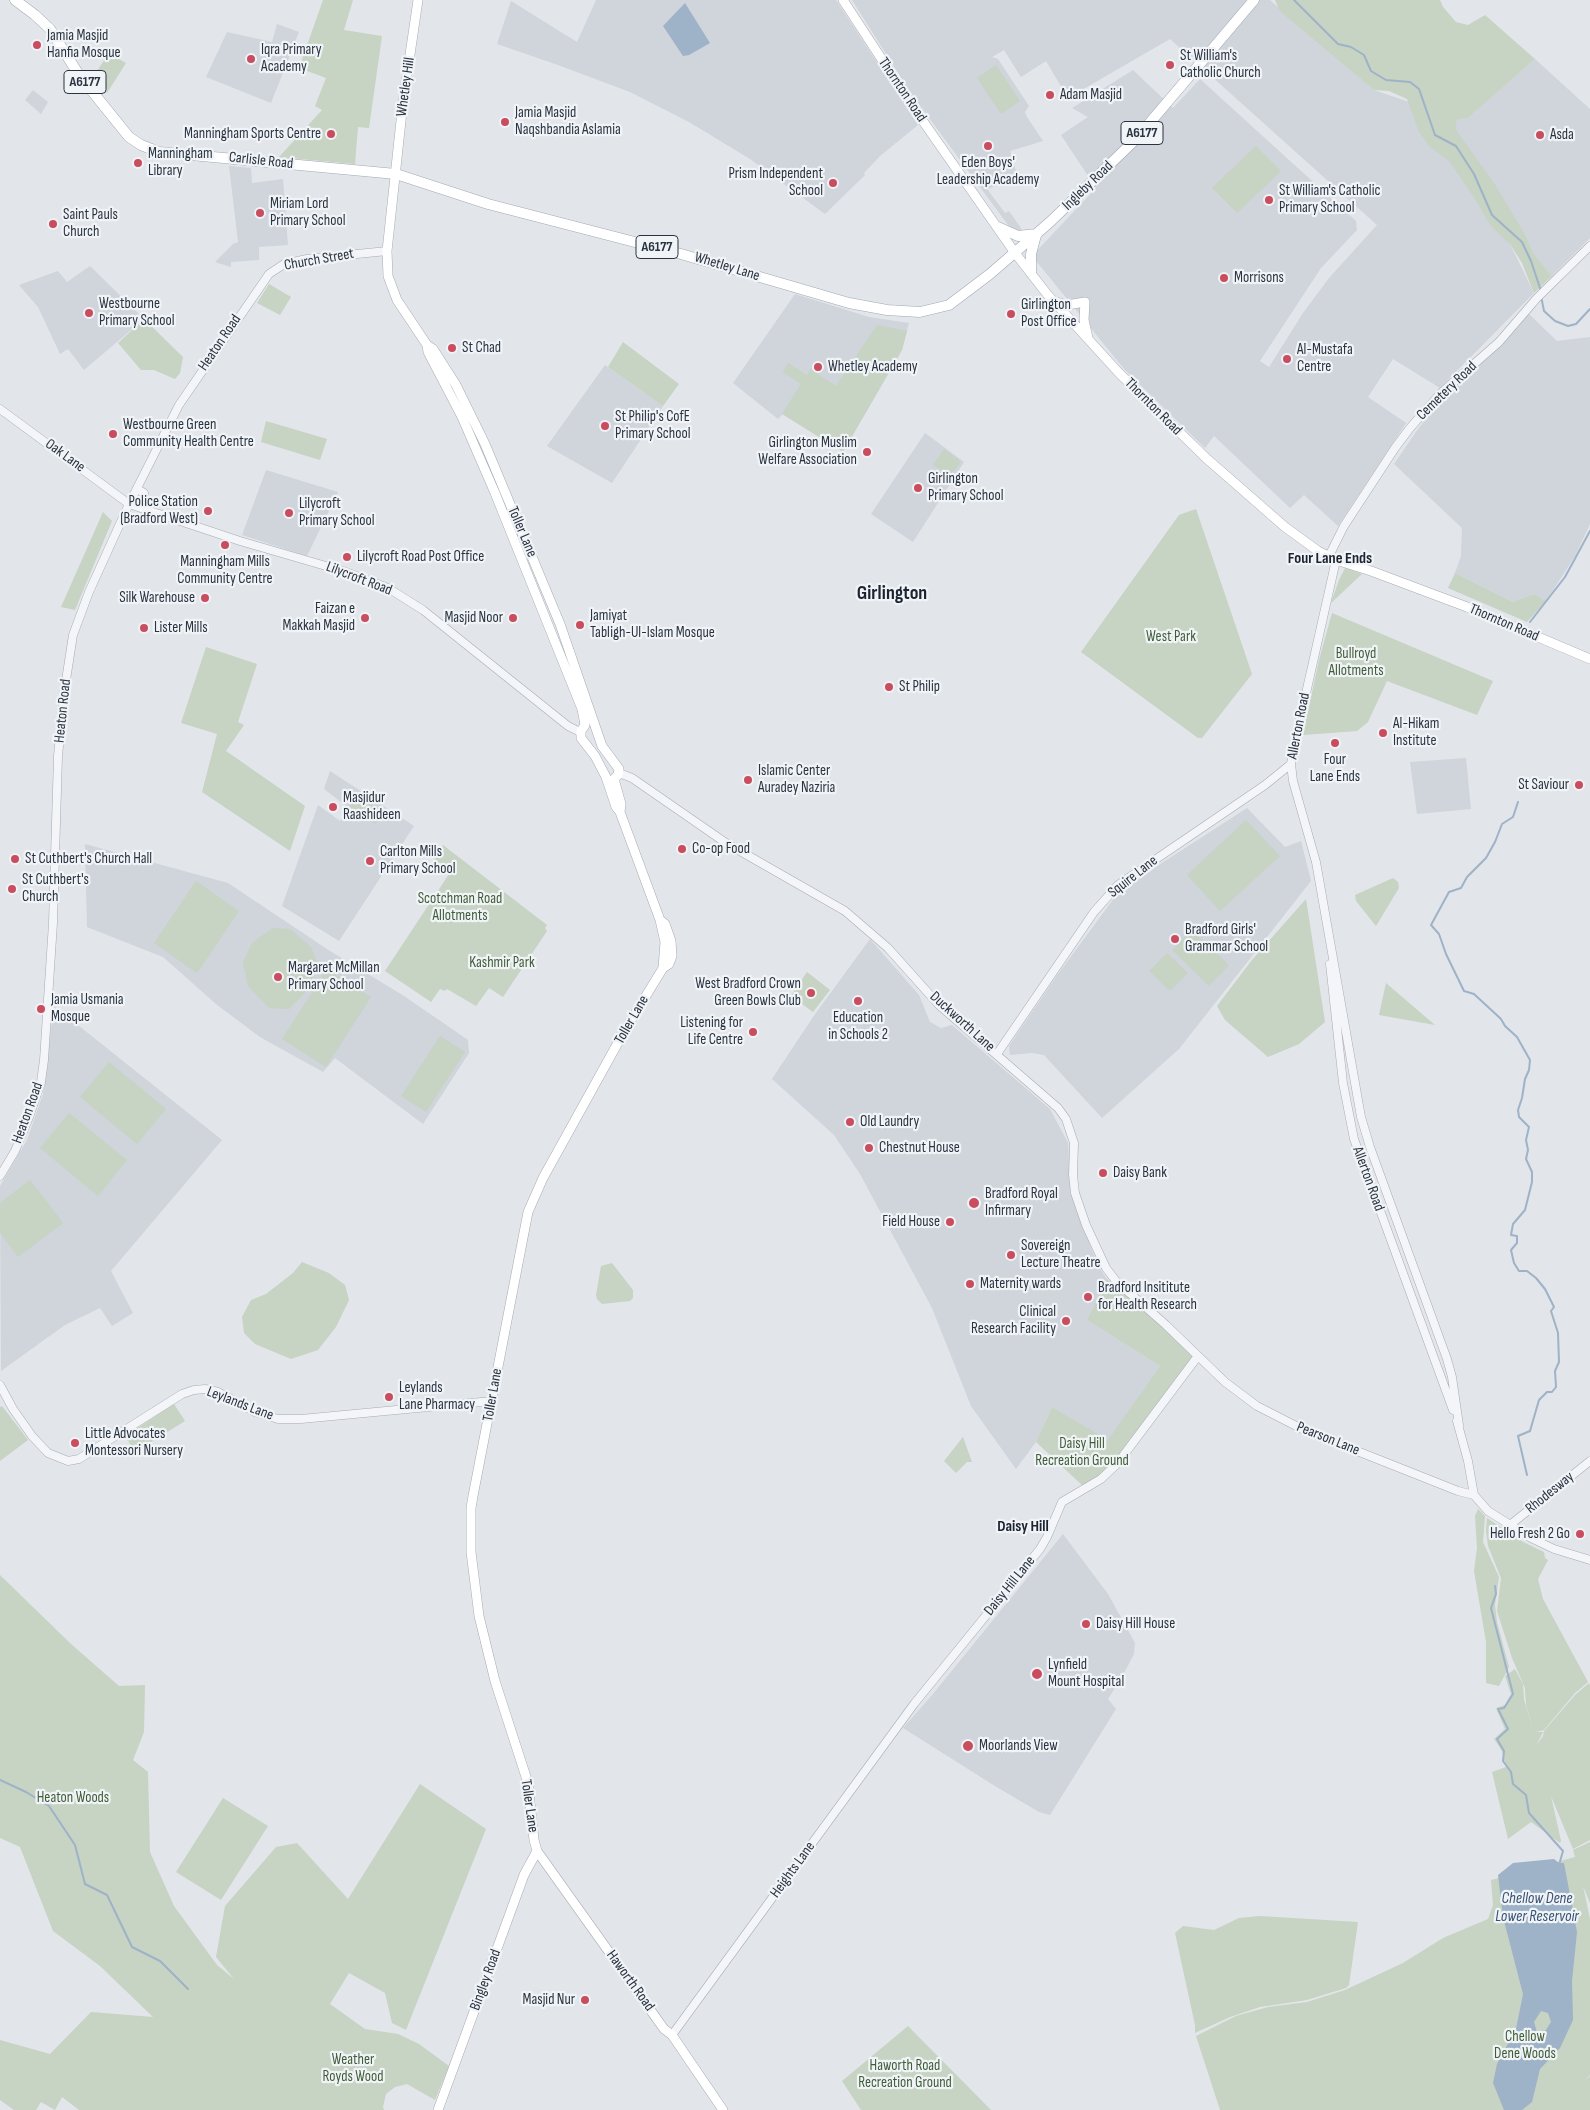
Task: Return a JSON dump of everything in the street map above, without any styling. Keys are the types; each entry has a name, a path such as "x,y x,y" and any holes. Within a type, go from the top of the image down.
{"main road":[{"name":"Carlisle Road","path":"15,0 50,29 79,75 116,121 129,136 145,146 165,153 396,174"},
{"name":"Whetley Hill","path":"396,174 403,102 418,0"},
{"name":"Thornton Road","path":"843,0 911,104 1015,253 1053,301 1119,373 1206,458 1305,543 1332,558 1449,601 1590,659"},
{"name":"Ingleby Road","path":"1015,253 1106,170 1136,139 1254,0"},
{"name":"Toller Lane","path":"396,174 387,251 388,276 394,294 427,345 433,349 436,359 452,387 526,538 560,624 583,713 582,740 613,776 621,804 620,812 666,934 663,968 625,1030 543,1178 533,1200 524,1229 471,1508 471,1552 479,1616 495,1682 528,1783 534,1840 537,1851"},
{"name":"Whetley Lane","path":"396,174 488,204 681,254 849,303 886,310 920,312 949,305 1015,253"},
{"path":"998,227 1018,236 1037,234 1031,254 1031,272"},
{"path":"1053,301 1068,305 1085,302 1084,320 1088,340"},
{"name":"Toller Lane","path":"465,414 549,630 597,730 604,752 616,764 613,776"},
{"path":"516,542 526,538"},
{"path":"530,578 540,574"},
{"path":"549,630 560,624"},
{"path":"582,729 591,725 597,730"},
{"name":"Haworth Road","path":"537,1851 664,2029 672,2034 722,2110"},
{"name":"Bingley Road","path":"438,2110 524,1875 537,1851"}],"street":[{"name":"Cemetery Road","path":"1332,558 1344,526 1380,469 1410,428 1440,394 1499,342 1537,298 1590,246"},
{"name":"Church Street","path":"260,286 276,268 295,261 387,251"},
{"name":"Heaton Road","path":"0,1176 15,1151 29,1117 41,1082 44,1060 53,923 58,756 64,692 73,635 99,569 129,504 179,405 260,286"},
{"name":"Oak Lane","path":"0,409 129,504"},
{"path":"137,489 144,493 145,505 154,514"},
{"name":"Lilycroft Road","path":"129,504 154,514 240,541 343,571 388,588 424,610 568,726 582,729"},
{"name":"Allerton Road","path":"1332,558 1291,764 1316,862 1362,1117 1370,1147 1447,1359 1474,1495"},
{"name":"Squire Lane","path":"997,1054 1094,912 1118,885 1265,785 1291,764"},
{"name":"Duckworth Lane","path":"613,776 632,778 726,842 845,912 888,948 939,1005 1047,1097 1066,1119 1074,1143 1073,1175 1075,1193 1095,1247 1106,1268 1116,1281 1198,1356"},
{"name":"Allerton Road","path":"1326,922 1338,1046 1354,1139 1459,1425"},
{"name":"Pearson Lane","path":"1198,1356 1225,1382 1272,1414 1337,1444 1465,1494 1474,1495"},
{"name":"Daisy Hill Lane","path":"914,1704 1040,1549 1062,1502 1101,1479 1117,1464 1198,1356"},
{"name":"Leylands Lane","path":"0,1385 13,1409 32,1436 48,1453 68,1461 79,1459 182,1394 194,1390 205,1389 218,1392 255,1412 278,1419 492,1401"},
{"name":"Rhodesway","path":"1510,1525 1590,1460"},
{"path":"1474,1495 1488,1511 1510,1525 1554,1549 1590,1560"},
{"name":"Heights Lane","path":"672,2034 914,1704"}],"shaded area":[{"path":"596,0 836,0 918,125 880,156 864,173 865,175 825,214 750,159 689,122 630,92 497,44 511,1 577,42"},
{"path":"852,0 1270,0 1374,90 1409,102 1510,244 1534,293 1440,388 1393,359 1368,397 1406,423 1338,526 1304,495 1290,508 1214,436 1205,448 1125,370 1032,256 1096,188 1061,135 1088,117 1072,108 1133,70 1173,108 1200,79 1356,221 1357,230 1321,268 1260,361 1269,367 1303,313 1329,278 1377,225 1170,39 1068,98 1046,61 1021,77 1004,50 992,57 998,59 1029,106 1025,112 1027,117 1043,141 1010,151 1018,178 987,189 1005,213 1009,211 1023,231 1019,232 1011,229 910,92"},
{"name":"Iqra Primary Academy","path":"277,24 299,32 271,103 206,77 227,32 272,42"},
{"path":"1535,59 1590,109 1590,238 1552,276 1533,253 1527,238 1454,130 1457,120 1468,118"},
{"path":"33,90 48,102 41,114 25,100"},
{"name":"Miriam Lord Primary School","path":"229,166 251,168 252,183 283,179 288,245 259,247 259,260 231,262 231,267 215,262 233,244 238,242"},
{"name":"Westbourne Primary School","path":"90,266 144,319 84,370 68,349 60,354 38,307 19,285 58,271 67,282"},
{"name":"Whetley Academy","path":"795,294 869,317 909,323 902,350 843,452 783,414 778,419 733,383"},
{"path":"1529,314 1557,341 1590,337 1590,524 1575,556 1546,601 1534,594 1513,602 1455,573 1461,556 1462,528 1394,464 1418,429 1446,394"},
{"name":"St Philip's CofE Primary School","path":"605,365 663,406 612,483 547,446"},
{"name":"Girlington Primary School","path":"925,433 964,462 913,542 871,514"},
{"name":"Lilycroft Primary School","path":"266,470 338,492 307,556 242,535"},
{"path":"1466,758 1471,809 1417,814 1410,762"},
{"name":"Carlton Mills Primary School","path":"330,771 414,826 339,941 282,906 318,805 340,821 349,808 324,789"},
{"name":"Bradford Girls' Grammar School","path":"1247,808 1285,847 1301,841 1311,881 1179,1049 1102,1118 1044,1055 1032,1053 1010,1055 1009,1046 1058,974 1115,897 1145,874"},
{"name":"Margaret McMillan Primary School","path":"85,844 228,883 330,951 404,996 468,1040 469,1053 423,1124 335,1058 323,1072 260,1037 216,1004 163,957 87,927"},
{"name":"Bradford Royal Infirmary","path":"870,939 919,995 930,1022 941,1028 952,1025 1050,1109 1068,1143 1071,1194 1098,1266 1107,1279 1087,1320 1160,1366 1108,1441 1052,1407 1036,1442 1016,1469 971,1406 932,1308 860,1174 834,1135 772,1079 813,1017"},
{"path":"54,1006 222,1140 111,1271 133,1313 112,1326 100,1308 65,1325 1,1371 0,1186 27,1140 43,1094"},
{"name":"Lynfield Mount Hospital","path":"1063,1534 1108,1594 1135,1643 1134,1654 1108,1699 1116,1709 1050,1815 1039,1812 995,1786 903,1728 933,1694"}],"green space":[{"path":"323,0 353,0 344,30 382,36 369,128 358,127 355,164 279,157 322,110 315,106 326,78 299,68"},
{"path":"1275,0 1440,0 1443,7 1456,22 1468,25 1485,15 1535,59 1468,118 1457,120 1455,129 1494,183 1527,238 1533,253 1552,276 1534,293 1522,263 1510,244 1491,226 1450,162 1430,147 1419,132 1407,99 1389,91 1374,90 1280,11"},
{"path":"109,53 126,63 107,93 91,80"},
{"path":"996,65 1020,101 1001,114 977,78"},
{"path":"1256,146 1281,171 1237,213 1212,188"},
{"path":"269,284 291,297 280,315 257,303"},
{"path":"144,319 183,357 180,373 175,379 154,370 141,370 118,343"},
{"path":"877,325 907,331 902,350 843,452 782,414 801,384 783,372 788,363 807,375 810,369 836,386"},
{"path":"623,342 679,384 663,406 608,367"},
{"path":"266,421 327,439 320,460 261,442"},
{"path":"944,449 959,460 960,463 950,476 933,465"},
{"name":"West Park","path":"1196,509 1252,674 1202,738 1198,738 1081,652 1179,515"},
{"path":"103,512 112,521 75,610 61,607"},
{"path":"1345,568 1362,574 1331,603 1339,580"},
{"path":"1455,573 1513,602 1534,594 1546,601 1527,622 1448,588"},
{"name":"Bullroyd Allotments","path":"1332,613 1493,681 1477,715 1387,681 1368,722 1357,731 1303,735 1319,660"},
{"path":"206,647 257,664 238,722 244,725 226,751 305,806 290,851 202,792 217,734 181,723"},
{"path":"359,795 383,812 375,824 349,807"},
{"path":"1246,820 1280,856 1220,911 1187,875"},
{"path":"443,845 547,925 545,928 547,931 503,997 489,988 476,1006 447,989 445,991 440,989 431,1002 385,971 451,871 434,859"},
{"path":"1393,878 1398,882 1399,888 1376,926 1356,901 1355,895"},
{"path":"196,881 239,911 197,973 154,943"},
{"path":"1306,899 1325,1022 1299,1044 1268,1057 1225,1020 1217,1006 1252,960"},
{"path":"273,928 290,929 311,947 318,965 305,993 289,1009 269,1008 248,986 243,962 252,943"},
{"path":"1192,930 1229,965 1209,986 1172,950"},
{"path":"1167,953 1188,973 1170,991 1149,971"},
{"path":"327,969 371,997 326,1067 282,1039"},
{"name":"West Bradford Crown Green Bowls Club","path":"807,972 830,990 813,1012 791,996"},
{"path":"1386,983 1435,1025 1379,1015"},
{"path":"440,1036 465,1052 426,1112 401,1096"},
{"path":"109,1062 166,1109 137,1144 80,1097"},
{"path":"69,1113 127,1160 98,1196 40,1148"},
{"path":"30,1180 63,1223 18,1257 0,1233 0,1203"},
{"path":"302,1262 329,1273 345,1285 349,1300 336,1327 318,1350 291,1359 255,1344 244,1333 242,1317 251,1300 266,1294 293,1273"},
{"path":"612,1263 633,1290 633,1298 630,1301 602,1304 596,1295 601,1266"},
{"name":"Daisy Hill Recreation Ground","path":"1107,1279 1195,1356 1117,1460 1102,1474 1083,1486 1036,1442 1052,1407 1108,1440 1160,1366 1087,1320"},
{"path":"174,1404 185,1421 135,1452 125,1436"},
{"path":"2,1406 28,1440 0,1461 0,1407"},
{"path":"963,1437 972,1462 967,1462 956,1473 944,1461"},
{"path":"1478,1509 1485,1516 1483,1542 1499,1577 1495,1605 1497,1622 1509,1667 1499,1686 1486,1683 1486,1642 1474,1571 1477,1548 1475,1516"},
{"path":"1487,1518 1523,1542 1544,1552 1545,1558 1548,1560 1538,1579 1543,1599 1588,1682 1575,1693 1544,1730 1536,1732 1543,1732 1536,1746 1544,1731 1575,1695 1589,1683 1590,1686 1590,1840 1573,1849 1551,1796 1560,1843 1531,1822 1508,1839 1492,1772 1506,1767 1502,1751 1494,1739 1505,1729 1496,1708 1505,1705 1511,1694 1505,1676 1515,1669 1523,1684 1524,1700 1534,1733 1526,1705 1525,1688 1512,1658 1497,1611 1501,1578 1488,1546"},
{"path":"0,1575 71,1644 119,1686 145,1685 144,1732 133,1760 148,1772 150,1852 174,1906 217,1965 234,1979 216,1957 225,1906 276,1847 297,1843 348,1899 420,1784 486,1829 406,2030 392,2023 385,1993 349,1973 330,2004 365,2029 398,2034 419,2044 449,2066 435,2100 407,2084 395,2087 386,2094 384,2110 79,2110 62,2097 55,2110 41,2102 36,2110 14,2110 0,2100 0,2040 50,2054 91,2012 153,2017 100,1966 53,1931 20,1847 0,1838"},
{"path":"223,1798 268,1826 221,1900 176,1872"},
{"name":"Chellow Dene Woods","path":"1590,1842 1590,1903 1583,1886 1590,1919 1590,2075 1583,2082 1590,2076 1590,2110 1220,2110 1196,2036 1236,2016 1268,2007 1307,2002 1345,1990 1403,1963 1443,1938 1488,1919 1493,1905 1491,1880 1575,1857 1573,1850"},
{"path":"1260,1916 1358,1922 1349,1985 1346,1988 1307,2000 1260,2007 1230,2017 1195,2033 1195,2025 1175,1933 1183,1926 1214,1930 1239,1918"},
{"name":"Haworth Road Recreation Ground","path":"908,2026 991,2110 861,2110 842,2081"}],"water":[{"path":"685,3 710,43 689,55 683,56 663,26"},
{"name":"Chellow Dene Lower Reservoir","path":"1554,1859 1559,1863 1564,1863 1577,1932 1572,1981 1573,2020 1560,2048 1540,2069 1532,2102 1522,2110 1504,2110 1493,2083 1497,2064 1516,2029 1523,1994 1503,1917 1498,1875 1513,1863","holes":["1541,2011 1548,2013 1551,2022 1546,2030 1537,2032 1534,2022"]}],"waterway":[{"path":"1294,0 1338,44 1351,47 1364,55 1371,71 1386,80 1410,82 1419,89 1435,135 1456,146 1474,174 1492,215 1522,242 1531,261 1541,291"},
{"path":"1541,296 1544,311 1555,321 1568,326 1576,324 1590,309"},
{"path":"1530,622 1565,577 1590,531"},
{"path":"1518,802 1513,817 1502,824 1486,858 1467,877 1461,888 1449,892 1431,925 1439,934 1446,954 1464,991 1474,994 1501,1019 1505,1026 1517,1037 1530,1060 1518,1110 1519,1117 1529,1127 1526,1140 1528,1150 1526,1159 1532,1172 1532,1182 1525,1210 1513,1224 1511,1235 1517,1236 1517,1243 1511,1250 1514,1263 1519,1271 1527,1271 1536,1278 1545,1289 1554,1307 1551,1311 1558,1333 1559,1362 1555,1371 1556,1387 1552,1392 1547,1392 1539,1400 1530,1431 1518,1436 1527,1475"},
{"path":"1495,1586 1496,1594 1491,1608 1513,1694 1504,1708 1498,1709 1508,1729 1497,1739 1504,1751 1503,1761 1511,1772 1513,1784 1526,1795 1529,1813 1563,1851 1559,1865"},
{"path":"0,1780 26,1792 49,1806 75,1845 85,1884 107,1895 132,1947 160,1961 188,1989"}],"place":[{"name":"Jamia Masjid Hanfia Mosque","path":"37,45"},
{"name":"Iqra Primary Academy","path":"251,59"},
{"name":"St William's Catholic Church","path":"1170,65"},
{"name":"Adam Masjid","path":"1050,95"},
{"name":"Jamia Masjid Naqshbandia Aslamia","path":"505,122"},
{"name":"Manningham Sports Centre","path":"331,134"},
{"name":"Asda","path":"1540,135"},
{"name":"Eden Boys' Leadership Academy","path":"988,146"},
{"name":"Manningham Library","path":"138,163"},
{"name":"Prism Independent School","path":"833,183"},
{"name":"St William's Catholic Primary School","path":"1269,200"},
{"name":"Miriam Lord Primary School","path":"260,213"},
{"name":"Saint Pauls Church","path":"53,224"},
{"name":"Morrisons","path":"1224,278"},
{"name":"Westbourne Primary School","path":"89,313"},
{"name":"Girlington Post Office","path":"1011,314"},
{"name":"St Chad","path":"452,348"},
{"name":"Al-Mustafa Centre","path":"1287,359"},
{"name":"Whetley Academy","path":"818,367"},
{"name":"St Philip's CofE Primary School","path":"605,426"},
{"name":"Westbourne Green Community Health Centre","path":"113,434"},
{"name":"Girlington Muslim Welfare Association","path":"867,452"},
{"name":"Girlington Primary School","path":"918,488"},
{"name":"Police Station (Bradford West)","path":"208,511"},
{"name":"Lilycroft Primary School","path":"289,513"},
{"name":"Manningham Mills Community Centre","path":"225,545"},
{"name":"Lilycroft Road Post Office","path":"347,557"},
{"name":"Silk Warehouse","path":"205,598"},
{"name":"Faizan e Makkah Masjid","path":"365,618"},
{"name":"Masjid Noor","path":"513,618"},
{"name":"Jamiyat Tabligh-Ul-Islam Mosque","path":"580,625"},
{"name":"Lister Mills","path":"144,628"},
{"name":"St Philip","path":"889,687"},
{"name":"Al-Hikam Institute","path":"1383,733"},
{"name":"Four Lane Ends","path":"1335,743"},
{"name":"Islamic Center Auradey Naziria","path":"748,780"},
{"name":"St Saviour","path":"1579,785"},
{"name":"Masjidur Raashideen","path":"333,807"},
{"name":"Co-op Food","path":"682,849"},
{"name":"St Cuthbert's Church Hall","path":"15,859"},
{"name":"Carlton Mills Primary School","path":"370,861"},
{"name":"St Cuthbert's Church","path":"12,889"},
{"name":"Bradford Girls' Grammar School","path":"1175,939"},
{"name":"Margaret McMillan Primary School","path":"278,977"},
{"name":"West Bradford Crown Green Bowls Club","path":"811,993"},
{"name":"Education in Schools 2","path":"858,1001"},
{"name":"Jamia Usmania Mosque","path":"41,1009"},
{"name":"Listening for Life Centre","path":"753,1032"},
{"name":"Old Laundry","path":"850,1122"},
{"name":"Chestnut House","path":"869,1148"},
{"name":"Daisy Bank","path":"1103,1173"},
{"name":"Bradford Royal Infirmary","path":"974,1203"},
{"name":"Field House","path":"950,1222"},
{"name":"Sovereign Lecture Theatre","path":"1011,1255"},
{"name":"Maternity wards","path":"970,1284"},
{"name":"Bradford Insititute for Health Research","path":"1088,1297"},
{"name":"Clinical Research Facility","path":"1066,1321"},
{"name":"Leylands Lane Pharmacy","path":"389,1397"},
{"name":"Little Advocates Montessori Nursery","path":"75,1443"},
{"name":"Hello Fresh 2 Go","path":"1580,1534"},
{"name":"Daisy Hill House","path":"1086,1624"},
{"name":"Lynfield Mount Hospital","path":"1037,1674"},
{"name":"Moorlands View","path":"968,1746"},
{"name":"Masjid Nur","path":"585,2000"}],"district":[{"name":"Four Lane Ends","path":"1330,559"},
{"name":"Girlington","path":"892,594"},
{"name":"Daisy Hill","path":"1023,1527"}],"park label":[{"name":"Scotchman Road Allotments","path":"460,908"},
{"name":"Kashmir Park","path":"502,963"},
{"name":"Heaton Woods","path":"73,1798"},
{"name":"Weather Royds Wood","path":"353,2068"}]}
